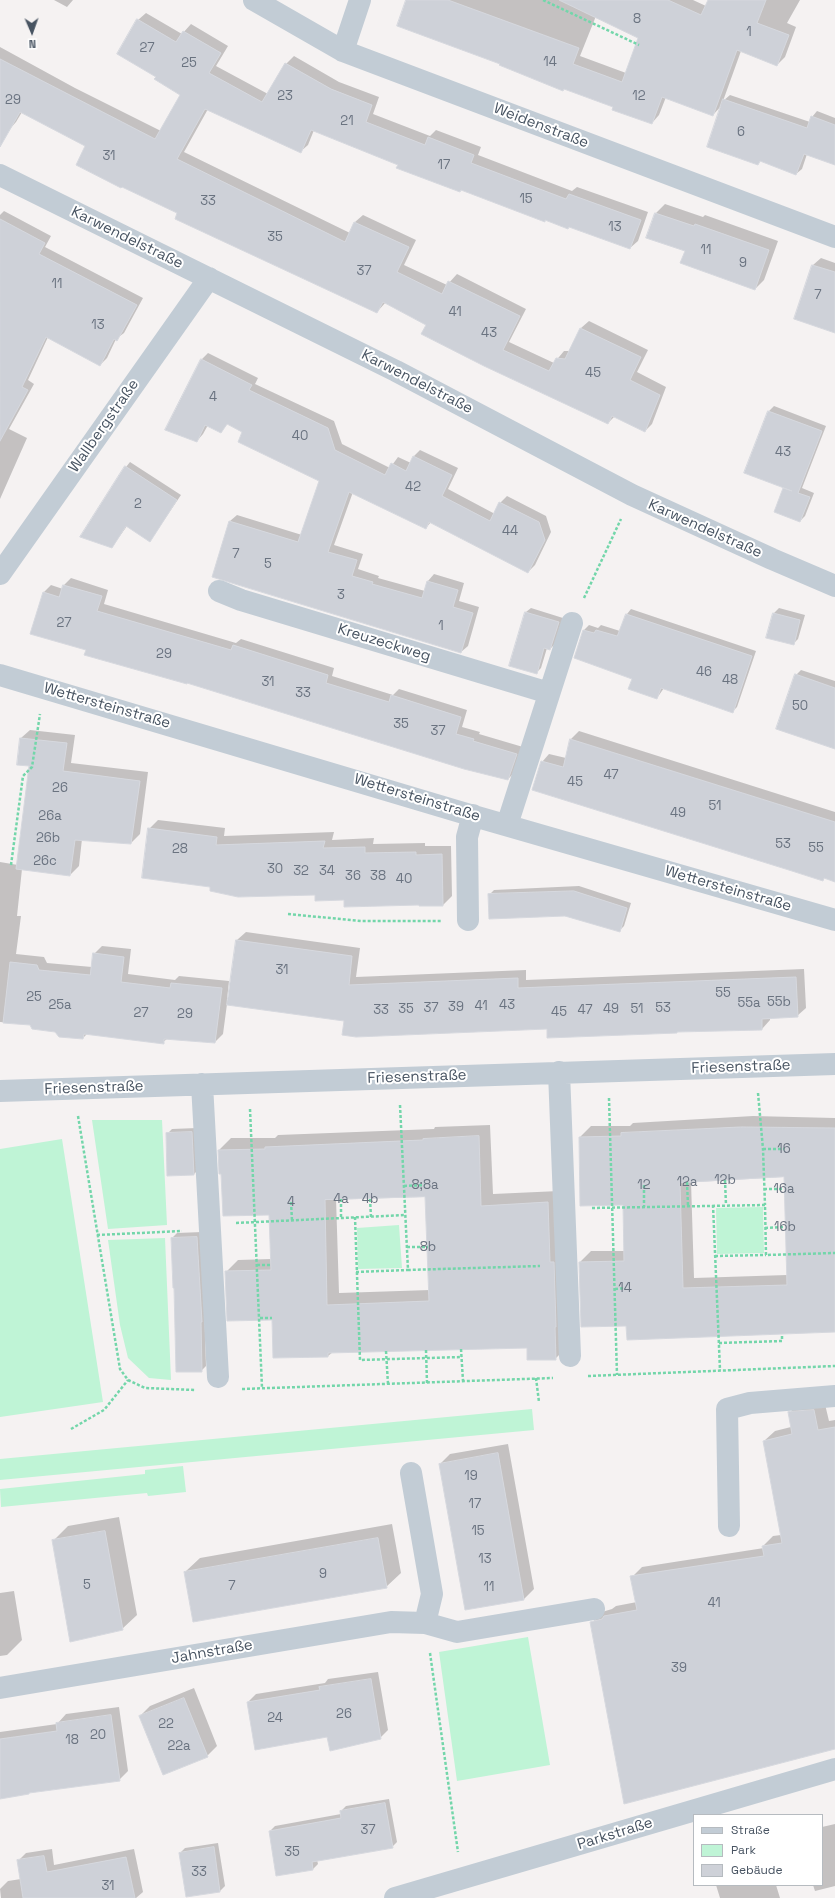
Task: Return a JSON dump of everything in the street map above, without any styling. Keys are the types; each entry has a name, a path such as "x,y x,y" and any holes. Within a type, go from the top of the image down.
{"street":[{"name":"Weidenstraße","path":"254,0 343,51 835,237"},
{"path":"343,51 360,0"},
{"name":"Karwendelstraße","path":"0,175 416,381 632,495 835,586"},
{"name":"Wallbergstraße","path":"0,574 209,278"},
{"name":"Kreuzeckweg","path":"219,591 241,600 549,693"},
{"path":"507,825 572,623"},
{"name":"Wettersteinstraße","path":"0,675 835,920"},
{"path":"468,920 467,837 473,815"},
{"name":"Friesenstraße","path":"0,1091 835,1064"},
{"path":"559,1072 570,1356"},
{"path":"202,1084 211,1226 218,1376"},
{"path":"728,1526 727,1410 750,1403 835,1396"},
{"path":"411,1473 432,1594 425,1623"},
{"name":"Jahnstraße","path":"0,1688 391,1622 425,1623 457,1632 594,1608"},
{"name":"Parkstraße","path":"395,1898 462,1880 835,1769"}],"path":[{"path":"543,0 639,45"},
{"path":"572,623 632,495"},
{"path":"11,865 23,776 32,767 44,688"},
{"path":"288,914 361,921 468,920"},
{"path":"764,1066 766,1092 758,1093 763,1149 766,1255"},
{"path":"608,1071 617,1375"},
{"path":"399,1078 408,1270"},
{"path":"250,1083 254,1222 260,1318 262,1388"},
{"path":"76,1088 79,1124 120,1369 128,1380 145,1388 200,1390"},
{"path":"763,1149 784,1149"},
{"path":"725,1180 726,1206"},
{"path":"687,1182 688,1206"},
{"path":"404,1186 425,1185"},
{"path":"644,1185 644,1207"},
{"path":"764,1189 784,1189"},
{"path":"341,1199 341,1218"},
{"path":"370,1199 371,1217"},
{"path":"292,1202 292,1220"},
{"path":"713,1205 720,1370"},
{"path":"612,1207 765,1205"},
{"path":"97,1235 254,1222 406,1215"},
{"path":"356,1217 356,1272 360,1360 462,1357"},
{"path":"765,1228 785,1227"},
{"path":"407,1247 428,1247"},
{"path":"715,1256 835,1253"},
{"path":"257,1265 270,1265"},
{"path":"356,1272 567,1265"},
{"path":"615,1289 625,1288"},
{"path":"260,1318 272,1318"},
{"path":"719,1343 782,1341 782,1334"},
{"path":"461,1349 463,1381"},
{"path":"426,1350 428,1382"},
{"path":"386,1351 388,1384"},
{"path":"580,1376 835,1366"},
{"path":"239,1389 558,1377"},
{"path":"536,1378 539,1402"},
{"path":"71,1429 104,1410 128,1380"},
{"path":"425,1623 462,1880"}],"green space":[{"path":"92,1120 162,1120 167,1225 108,1229"},
{"path":"62,1139 103,1402 0,1417 0,1149"},
{"path":"763,1207 764,1253 717,1254 716,1208"},
{"path":"399,1225 402,1268 358,1269 357,1228"},
{"path":"165,1238 171,1380 149,1378 128,1358 120,1325 108,1240"},
{"path":"532,1409 534,1430 0,1480 0,1459"},
{"path":"183,1466 186,1492 148,1496 147,1493 1,1507 0,1489 145,1474 145,1470"},
{"path":"528,1637 550,1765 457,1781 439,1652"}],"building":[{"path":"406,0 448,0 579,48 573,64 622,82 638,38 559,0 668,0 701,15 708,0 766,0 757,23 789,35 777,66 737,50 713,116 662,97 652,124 612,110 613,107 564,89 563,91 499,65 500,64 397,26"},
{"path":"137,19 176,42 183,31 221,53 209,73 262,102 285,63 331,89 372,105 366,122 425,145 428,137 474,155 471,163 566,199 569,194 641,220 630,249 569,227 568,229 545,220 545,222 461,190 460,192 396,168 398,165 311,130 301,153 205,109 177,159 345,242 354,222 409,247 397,272 442,294 448,281 520,316 503,350 549,371 556,358 565,359 580,328 641,357 630,380 660,395 645,432 612,416 608,424 484,366 421,334 426,325 383,302 377,313 175,219 177,213 122,187 121,188 76,165 85,146 20,112 0,147 0,59 155,139 180,95 154,79 156,77 117,54"},
{"path":"723,99 807,128 811,116 835,125 835,165 804,154 796,175 760,161 758,165 707,147"},
{"path":"655,213 694,226 695,224 769,250 755,290 680,263 685,251 646,238"},
{"path":"0,219 45,243 39,254 137,305 117,341 114,339 100,366 46,337 22,387 28,390 0,441"},
{"path":"812,265 835,272 835,333 794,319"},
{"path":"201,359 252,385 249,390 328,428 335,450 385,475 391,463 406,471 413,456 452,475 442,496 490,521 499,502 539,522 545,540 528,573 429,522 426,529 349,492 328,552 357,560 352,576 373,582 372,584 422,598 427,581 458,590 453,607 473,613 461,653 212,577 229,521 298,542 319,481 238,442 242,432 227,424 221,433 205,425 197,442 165,430"},
{"path":"768,411 822,431 798,493 810,497 800,522 774,512 783,488 792,491 744,473"},
{"path":"125,466 177,500 150,542 126,526 112,548 80,537"},
{"path":"63,585 102,596 97,611 231,650 233,645 328,675 326,683 389,702 391,695 461,717 456,734 474,739 473,741 517,754 508,780 464,769 187,683 84,655 86,650 30,634 43,592 59,597"},
{"path":"525,612 559,622 550,650 544,648 537,674 509,666"},
{"path":"773,613 800,620 794,645 766,638"},
{"path":"626,614 752,656 733,713 661,688 657,699 628,689 632,679 574,658 583,630 594,633 596,630 617,636"},
{"path":"795,674 835,688 835,749 776,729"},
{"path":"20,738 67,743 63,771 140,781 131,844 75,840 70,876 16,869 29,766 17,765"},
{"path":"570,739 835,822 835,882 824,878 823,881 532,790 541,761 563,767"},
{"path":"148,828 217,837 216,845 325,841 323,848 365,847 365,853 416,852 416,855 442,854 443,906 419,905 344,907 344,900 315,901 315,895 238,897 210,891 210,887 142,878"},
{"path":"574,891 627,908 620,932 565,916 489,919 488,894"},
{"path":"236,940 352,956 349,985 518,978 518,988 796,977 798,1017 762,1019 762,1030 547,1038 547,1029 356,1037 342,1035 344,1021 227,1005"},
{"path":"93,953 124,957 121,982 170,988 171,983 222,988 215,1043 164,1039 164,1044 84,1034 83,1039 59,1037 55,1032 32,1029 30,1025 3,1023 10,962 37,965 39,970 90,975"},
{"path":"741,1127 835,1128 835,1332 627,1340 626,1326 581,1327 579,1262 624,1261 623,1205 580,1206 579,1137 621,1136 621,1133","holes":["784,1177 787,1285 683,1288 680,1183"]},
{"path":"192,1132 194,1175 167,1176 166,1133"},
{"path":"479,1136 481,1206 548,1202 550,1262 554,1262 556,1360 527,1360 527,1348 328,1353 328,1357 273,1358 272,1320 227,1321 225,1271 271,1270 269,1215 223,1216 218,1150 265,1149 265,1147","holes":["425,1197 429,1301 327,1305 325,1200"]},
{"path":"197,1237 202,1322 202,1372 176,1372 171,1238"},
{"path":"814,1410 818,1430 835,1427 835,1749 624,1804 590,1622 602,1619 604,1616 637,1610 630,1576 764,1556 762,1546 782,1543 763,1441 792,1434 788,1412"},
{"path":"498,1453 524,1600 465,1610 439,1464"},
{"path":"105,1531 123,1630 70,1642 52,1540"},
{"path":"378,1538 387,1588 193,1622 184,1572"},
{"path":"371,1679 381,1739 330,1751 327,1737 255,1750 247,1702 320,1690 319,1687"},
{"path":"184,1698 208,1757 163,1775 139,1716"},
{"path":"111,1715 120,1781 29,1793 0,1799 0,1739 57,1731 56,1723"},
{"path":"385,1803 393,1848 312,1862 313,1870 276,1876 269,1831 341,1818 340,1811"},
{"path":"214,1847 220,1892 186,1897 179,1853"},
{"path":"44,1856 47,1872 126,1857 135,1898 23,1898 17,1860"}]}
